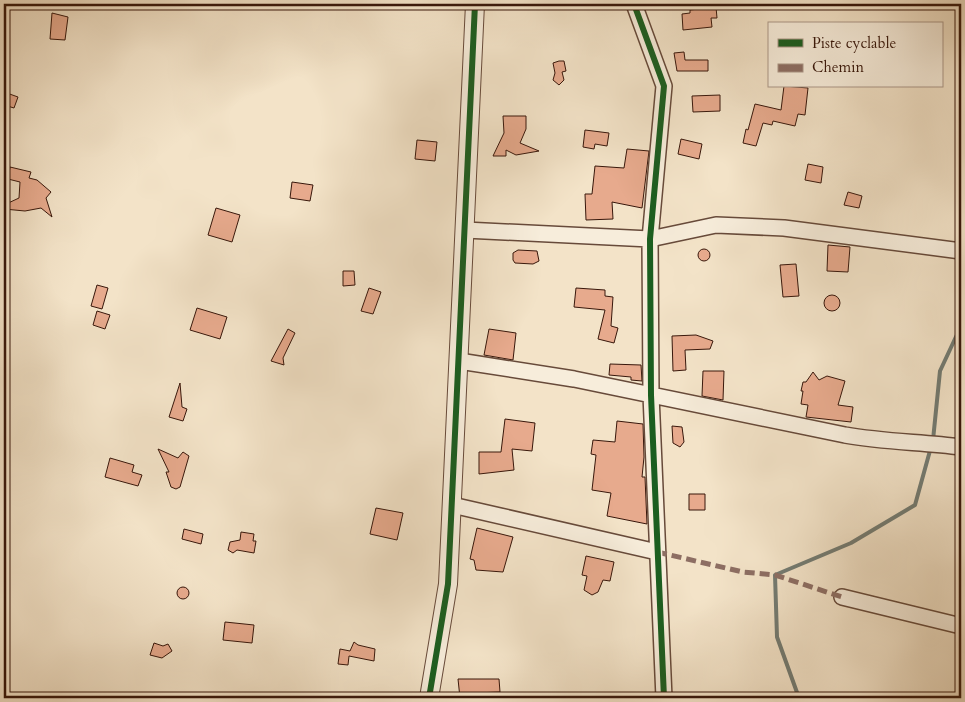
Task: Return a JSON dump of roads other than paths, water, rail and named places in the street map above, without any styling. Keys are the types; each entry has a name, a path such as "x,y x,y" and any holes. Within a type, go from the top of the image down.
{"street":[{"path":"429,698 448,584 475,4"},
{"path":"634,4 664,86 650,240 652,396 664,698"},
{"path":"465,230 650,240 716,226 784,228 961,251"},
{"path":"459,360 574,379 845,435 881,441 922,442 961,447"},
{"path":"452,505 657,552"},
{"path":"842,597 961,626"}],"waterway":[{"path":"933,440 940,371 961,326"},
{"path":"799,698 777,637 775,575 851,543 915,505 931,447"}]}
